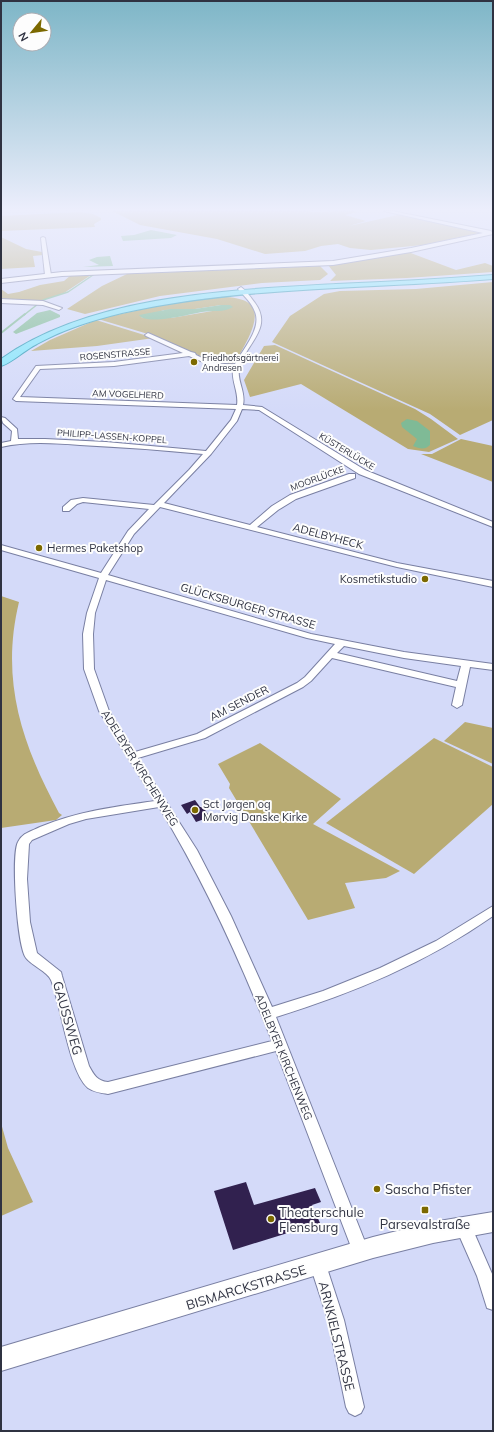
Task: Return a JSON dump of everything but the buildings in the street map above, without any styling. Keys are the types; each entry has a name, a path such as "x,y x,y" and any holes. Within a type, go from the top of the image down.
{"main road":[{"path":"1,356 24,341 44,332 100,314 156,301 242,290 428,283 476,278"},
{"path":"1,363 31,343 51,333 83,322 159,304 242,290"},
{"name":"BISMARCKSTRASSE","path":"1,1359 144,1318 361,1252 463,1226 493,1222"}],"street":[{"path":"1,280 21,278"},
{"name":"ADELBYER KIRCHENWEG","path":"242,290 258,311 260,322 258,329 237,366 236,378 241,394 240,406 234,421 192,472 156,506 131,533 103,577 91,613 88,634 89,669 104,711 163,803 191,850 225,916 268,1014 361,1252"},
{"path":"1,301 37,302 59,308"},
{"path":"148,335 219,367 236,378"},
{"name":"ROSENSTRASSE","path":"16,399 38,366 114,364 192,354"},
{"path":"219,367 237,366"},
{"name":"AM VOGELHERD","path":"16,399 240,406"},
{"name":"KÜSTERLÜCKE","path":"240,406 256,407 266,410 362,472 493,525"},
{"path":"3,419 16,430 14,442"},
{"name":"PHILIPP-LASSEN-KOPPEL","path":"1,445 14,442 110,443 209,453"},
{"name":"MOORLÜCKE","path":"252,528 275,508 293,497 352,476"},
{"name":"ADELBYHECK","path":"66,509 74,502 84,500 156,506 252,528 397,565 493,584"},
{"name":"GLÜCKSBURGER STRASSE","path":"1,547 273,626 341,643 404,655 493,667"},
{"name":"AM SENDER","path":"132,756 200,736 286,693 308,679 332,655 341,643"},
{"path":"332,655 462,685"},
{"path":"457,705 466,664"},
{"name":"GAUSSWEG","path":"163,803 86,815 65,821 28,837 23,843 21,879 24,922 31,955 56,976 82,1068 89,1080 96,1087 108,1088 280,1044"},
{"path":"268,1014 346,988 386,972 445,942 493,910"},
{"path":"463,1226 485,1276 493,1302"},
{"name":"ARNKIELSTRASSE","path":"318,1265 336,1320 355,1407"}],"shaded area":[{"path":"68,278 87,278 64,293 37,302 1,300 1,289 8,294 40,285 64,281"},
{"path":"119,278 323,278 320,280 262,283 160,296 85,314 67,309 102,286"},
{"path":"333,278 409,278 407,278 330,281"},
{"path":"493,282 493,420 460,435 430,414 272,342 290,316 324,294 340,291 416,289"},
{"path":"219,297 237,298 248,303 254,309 255,318 248,339 235,363 231,364 214,362 158,337 98,319 162,305","holes":["221,305 230,308 171,318 141,318 164,310 195,309"]},
{"path":"230,305 233,307 222,311 206,311 179,317 159,319 144,318 139,315 170,309 195,309"},
{"path":"50,310 60,315 60,317 16,334 13,332 37,313"},
{"path":"96,320 154,338 97,346 31,351 50,340"},
{"path":"275,345 415,409 458,439 429,452 408,449 301,384 250,397 244,380 264,346"},
{"path":"407,419 417,421 430,431 430,445 428,447 418,448 413,446 417,439 402,427 401,423"},
{"path":"461,439 493,446 493,482 421,454 432,454"},
{"path":"1,596 19,602 14,631 12,659 18,711 34,762 59,813 62,815 56,820 1,828"},
{"path":"465,722 493,728 493,764 444,741"},
{"path":"434,738 493,767 493,804 414,874 326,823"},
{"path":"260,743 341,799 313,824 400,871 386,878 345,883 355,908 308,920 229,788 230,784 218,764"},
{"path":"1,1123 8,1148 33,1202 1,1216"}],"waterway":[{"path":"24,315 43,300 68,292 89,278"},
{"path":"1,333 25,314"}],"place":[{"name":"Friedhofsgärtnerei Andresen","path":"194,362"},
{"name":"Hermes Paketshop","path":"39,548"},
{"name":"Kosmetikstudio","path":"425,579"},
{"name":"Sct Jørgen og Mørvig Danske Kirke","path":"195,810"},
{"name":"Sascha Pfister","path":"377,1189"},
{"name":"Parsevalstraße","path":"425,1210"},
{"name":"Theaterschule Flensburg","path":"271,1219"}]}
